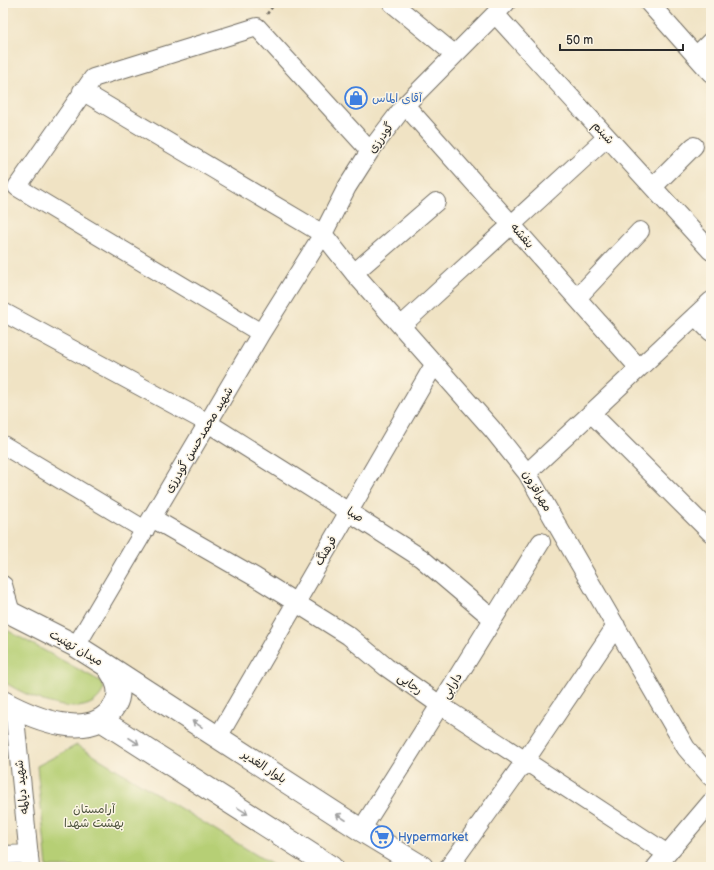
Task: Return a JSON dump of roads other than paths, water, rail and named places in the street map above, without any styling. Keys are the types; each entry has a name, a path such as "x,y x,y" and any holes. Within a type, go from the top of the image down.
{"main road":[{"name":"میدان تهنیت","path":"7,611 76,646 106,665 117,682 119,693 113,709 101,720"},
{"name":"بلوار الغدیر","path":"106,665 361,830 422,867"},
{"path":"9,705 44,720 62,724 79,725 101,720 324,865"}],"street":[{"path":"392,3 454,54"},
{"path":"649,3 711,73"},
{"name":"گودرزی","path":"323,234 347,187 370,151 405,105 454,54 501,9"},
{"name":"شبنم","path":"501,9 607,137 711,251"},
{"path":"261,333 17,187 82,91 93,78 257,27 370,151"},
{"path":"696,56 711,41"},
{"path":"82,91 323,234"},
{"name":"بنفشه","path":"405,105 639,368"},
{"path":"401,326 607,137"},
{"path":"653,187 694,146"},
{"path":"354,273 436,202"},
{"path":"577,298 640,231"},
{"name":"مهرافزون","path":"323,234 354,273 527,473 686,748 711,777"},
{"name":"شهید محمدحسن گودرزی","path":"76,646 261,333 323,234"},
{"path":"527,473 711,301"},
{"name":"صبا","path":"3,312 208,424 349,512 421,558 493,619"},
{"path":"695,316 711,332"},
{"name":"فرهنگ","path":"218,738 434,365"},
{"path":"591,413 711,533"},
{"name":"رجایی","path":"3,445 148,524 255,577 349,636 386,667 524,761 661,860"},
{"name":"دارابی","path":"361,830 541,542"},
{"path":"3,585 7,611"},
{"path":"449,867 524,761 616,626"},
{"name":"شهید دیالمه","path":"9,705 30,860"},
{"path":"661,860 711,802"},
{"path":"3,855 30,860"}],"place":[{"name":"آقای الماس","path":"356,98"},
{"name":"Hypermarket","path":"382,837"}],"park label":[{"name":"آرامستان بهشت شهدا","path":"94,816"}]}
